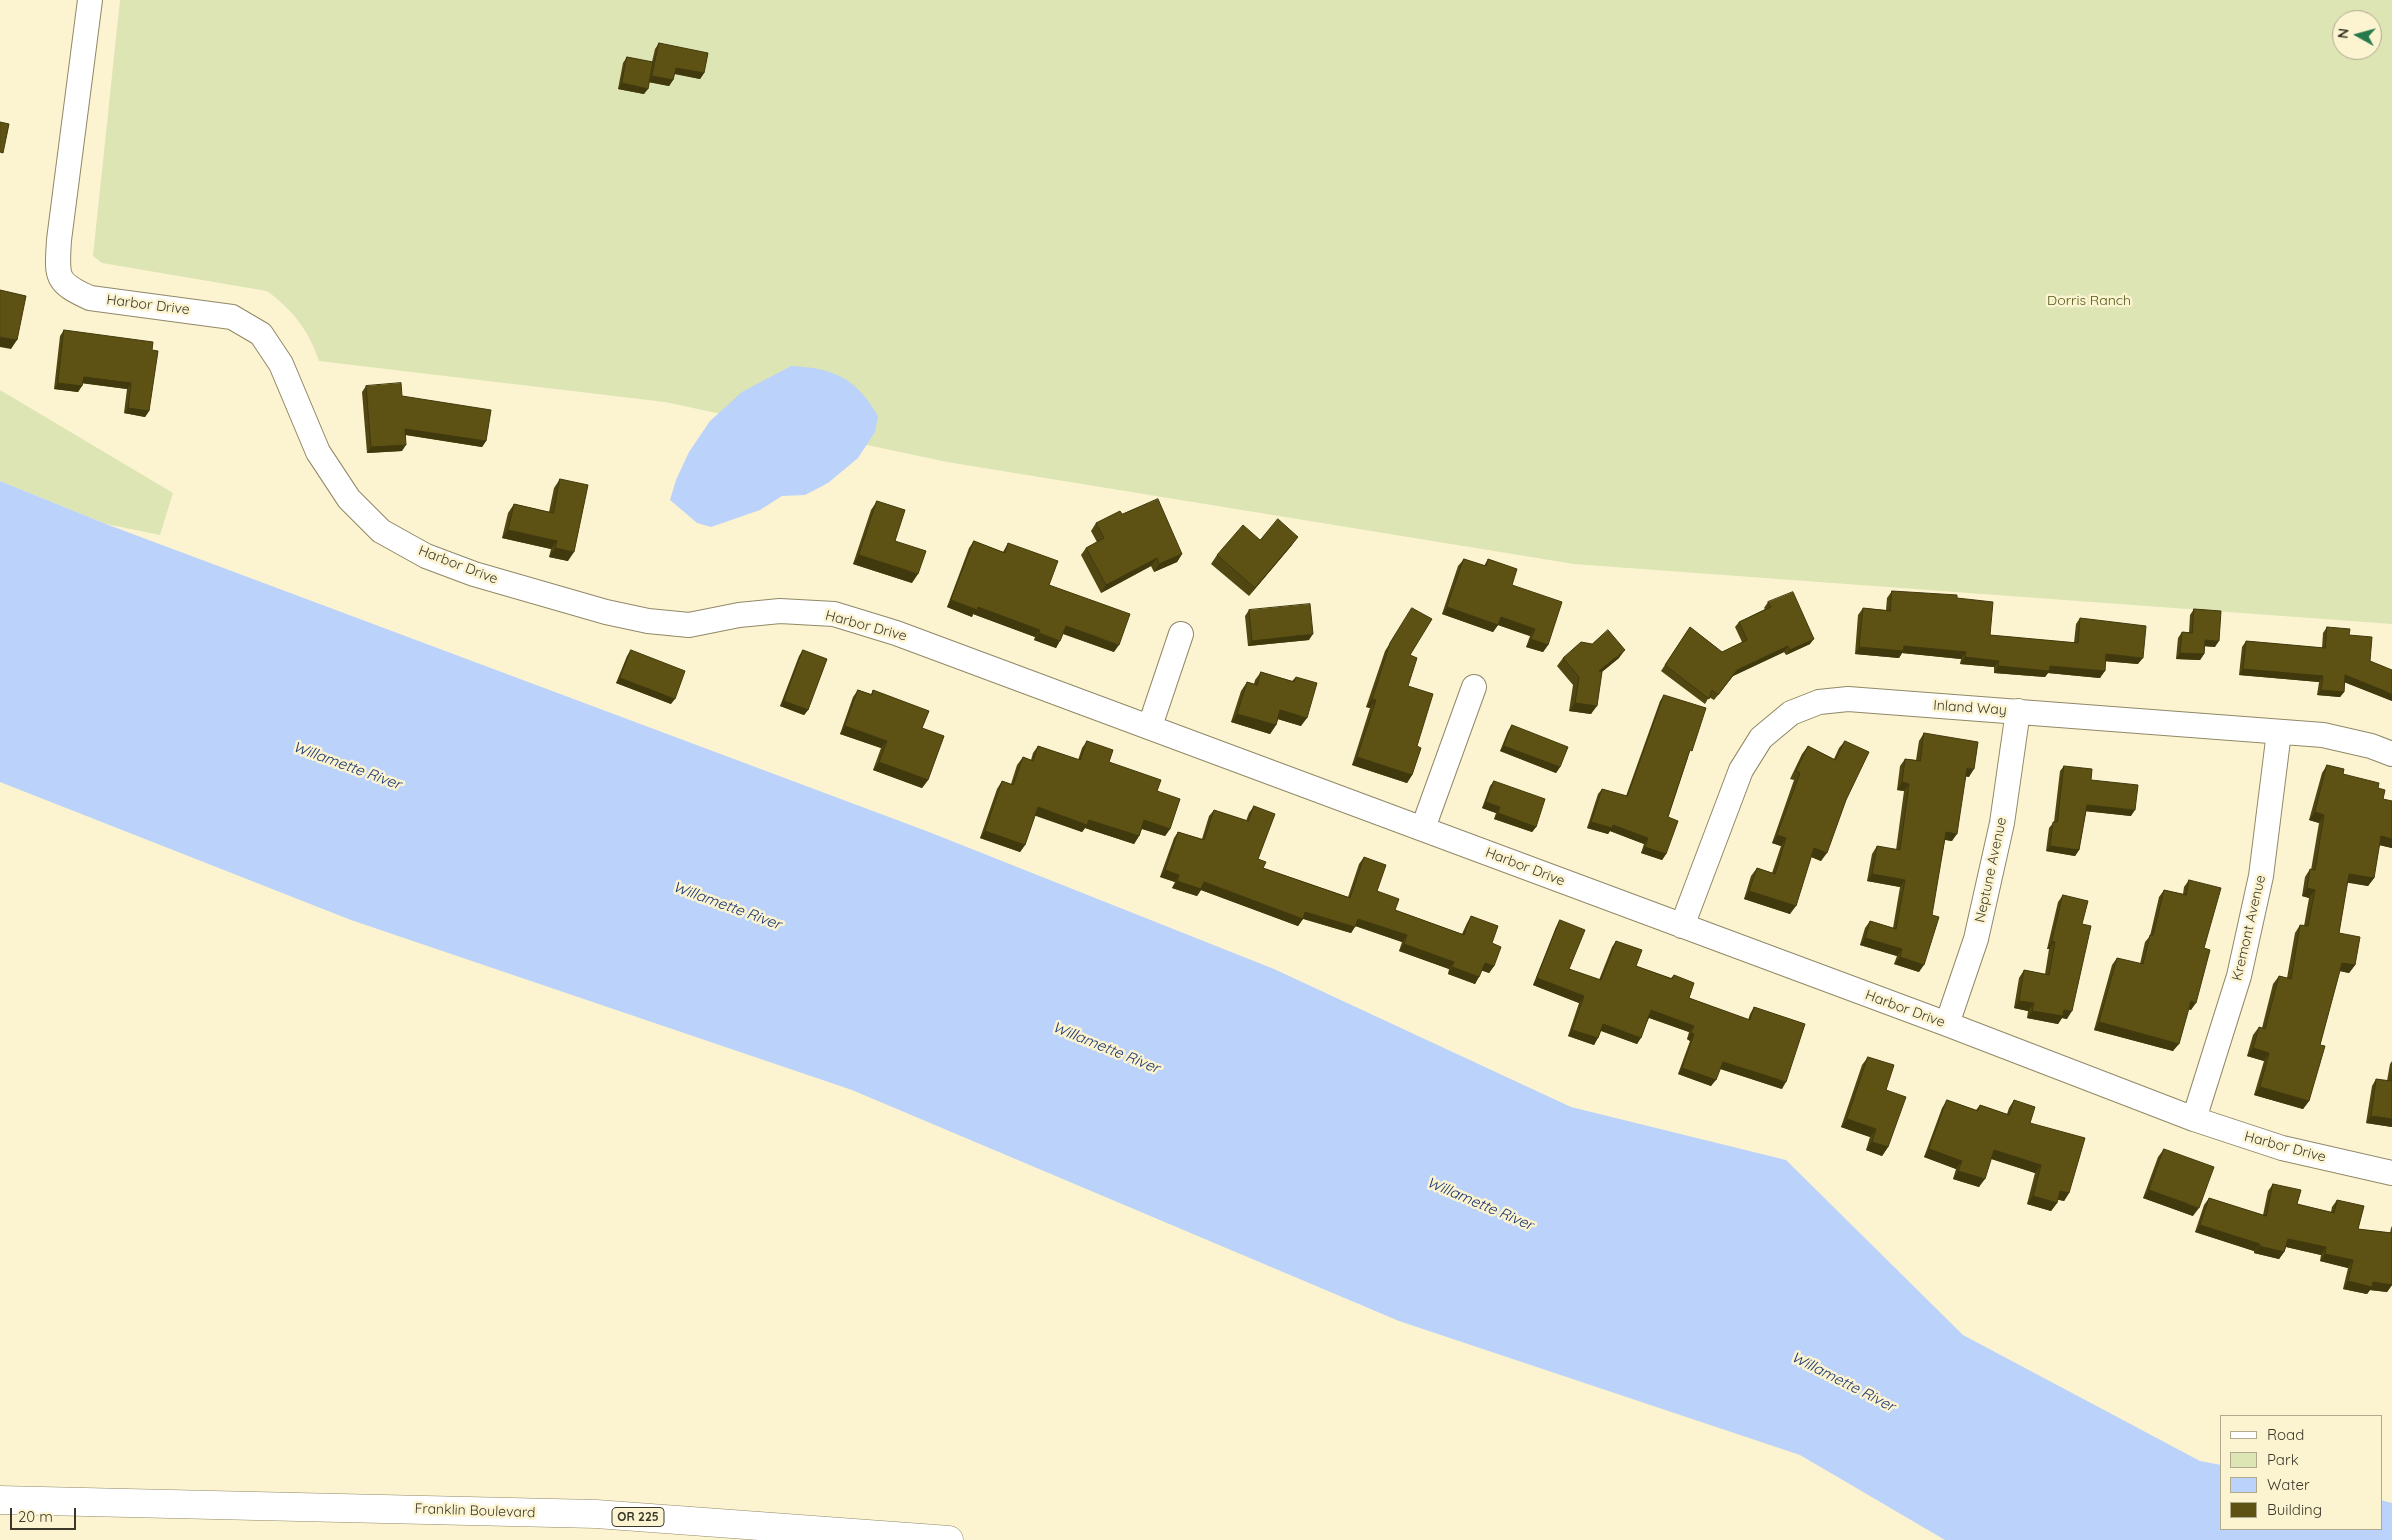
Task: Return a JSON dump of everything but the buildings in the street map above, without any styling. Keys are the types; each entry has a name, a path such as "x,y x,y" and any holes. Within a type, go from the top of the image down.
{"main road":[{"name":"Franklin Boulevard","path":"0,1500 596,1514 949,1540"}],"street":[{"name":"Harbor Drive","path":"90,0 57,271 70,289 90,298 232,317 261,334 280,364 318,452 349,499 382,531 426,556 474,574 606,612 648,621 689,625 739,615 780,611 834,614 896,633 1947,1024 2194,1119 2282,1148 2392,1173"},
{"path":"1150,726 1181,634"},
{"path":"1422,828 1474,687"},
{"name":"Inland Way","path":"1682,926 1741,770 1761,738 1791,713 1819,702 1848,699 2323,735 2371,746 2392,754"},
{"name":"Neptune Avenue","path":"1947,1024 1976,939 2002,823 2018,711"},
{"name":"Kremont Avenue","path":"2194,1119 2240,976 2261,876 2280,732"}],"green space":[{"name":"Dorris Ranch","path":"120,0 2392,0 2392,624 1574,564 947,462 665,402 319,361 310,340 299,322 285,306 267,291 102,263 93,256"},
{"path":"0,390 173,493 160,535 106,524 0,481"}],"water":[{"path":"791,366 820,369 852,384 870,403 878,416 875,432 858,458 828,483 805,495 782,496 760,510 711,527 697,523 670,500 676,480 689,452 710,421 742,392"},
{"name":"Willamette River","path":"0,481 106,524 929,832 1274,969 1571,1107 1786,1160 1963,1335 2200,1461 2220,1465 2220,1530 2382,1530 2382,1500 2392,1503 2392,1540 1945,1540 1800,1455 1399,1321 852,1090 351,920 0,782"}]}
